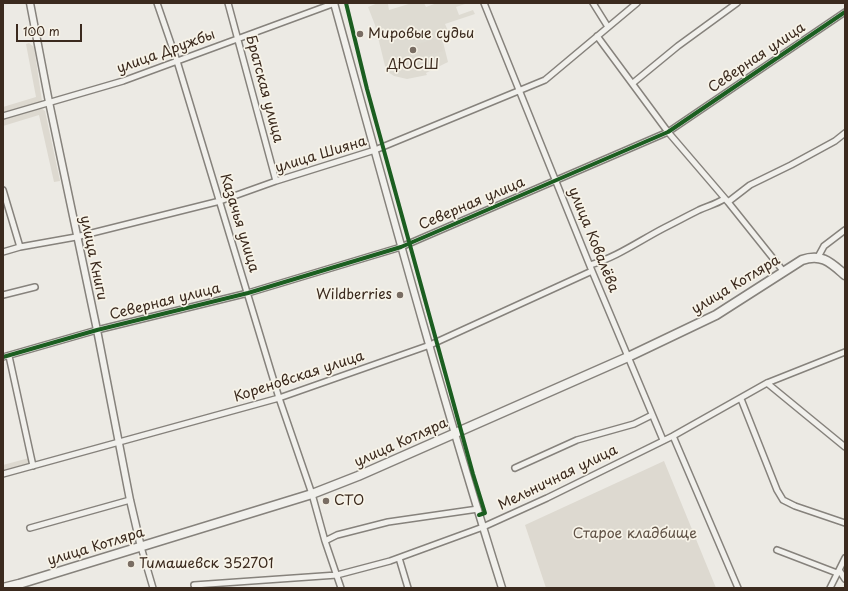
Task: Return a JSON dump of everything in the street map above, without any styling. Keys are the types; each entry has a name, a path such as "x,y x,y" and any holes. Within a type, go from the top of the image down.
{"main road":[{"name":"улица Котляра","path":"3,588 312,494 358,476 628,357 716,315 802,260 810,257 818,257"},
{"path":"818,257 824,259 845,275"}],"street":[{"name":"улица Книги","path":"30,3 130,500 141,547 153,588"},
{"name":"Казачья улица","path":"156,3 177,61 279,398 312,494 340,588"},
{"name":"Братская улица","path":"228,3 276,181"},
{"name":"улица Дружбы","path":"3,116 123,81 334,3"},
{"path":"334,3 454,433 502,588"},
{"name":"улица Ковалёва","path":"484,3 592,271 652,415 664,440"},
{"path":"593,3 608,27"},
{"name":"улица Шияна","path":"3,252 20,247 76,237 220,201 276,181 375,150 545,80 637,3"},
{"path":"633,84 678,46 737,3"},
{"name":"Северная улица","path":"6,356 97,330 248,293 401,247 668,132 845,12"},
{"path":"597,36 668,132 726,200 784,272"},
{"path":"590,265 602,262 700,210 726,200 750,185 791,166 845,133"},
{"path":"3,190 20,247"},
{"path":"818,257 824,246 845,230"},
{"name":"Кореновская улица","path":"3,474 279,398 430,345 592,271"},
{"path":"3,295 35,287"},
{"name":"Мельничная улица","path":"194,585 337,575 399,558 483,527 547,498 673,436 768,383 845,352"},
{"path":"6,356 33,466"},
{"path":"768,383 845,447"},
{"path":"741,398 777,490 783,500 795,506 845,523"},
{"path":"515,468 577,440 634,424 652,415"},
{"path":"673,436 738,588"},
{"path":"30,528 130,500"},
{"path":"325,541 337,535 388,522 478,509"},
{"path":"777,550 838,571 845,579"},
{"path":"399,558 408,588"},
{"path":"830,588 845,558"}],"shaded area":[{"name":"ДЮСШ","path":"378,3 388,4 389,10 412,3 424,3 426,7 437,3 464,3 465,4 456,7 459,15 473,10 475,14 445,24 449,33 442,38 448,62 426,73 427,75 407,79 394,76 388,72 385,66 375,25 368,7"}],"green space":[{"path":"439,38 443,51 417,58 414,45"},
{"path":"29,43 34,47 42,101 3,114 3,107 36,97 26,44"},
{"path":"41,108 45,111 60,181 54,182 39,115 3,126 3,118"},
{"path":"29,458 29,465 3,472 3,465"},
{"name":"Старое кладбище","path":"664,461 716,588 546,588 525,525"}],"cycle path":[{"path":"346,3 367,89 485,513 479,515"},
{"path":"3,357 97,330 248,293 401,247 668,132 845,12"}],"place":[{"name":"Мировые судьи","path":"360,34"},
{"name":"ДЮСШ","path":"413,50"},
{"name":"Wildberries","path":"400,295"},
{"name":"СТО","path":"326,501"},
{"name":"Тимашевск 352701","path":"131,564"}]}
